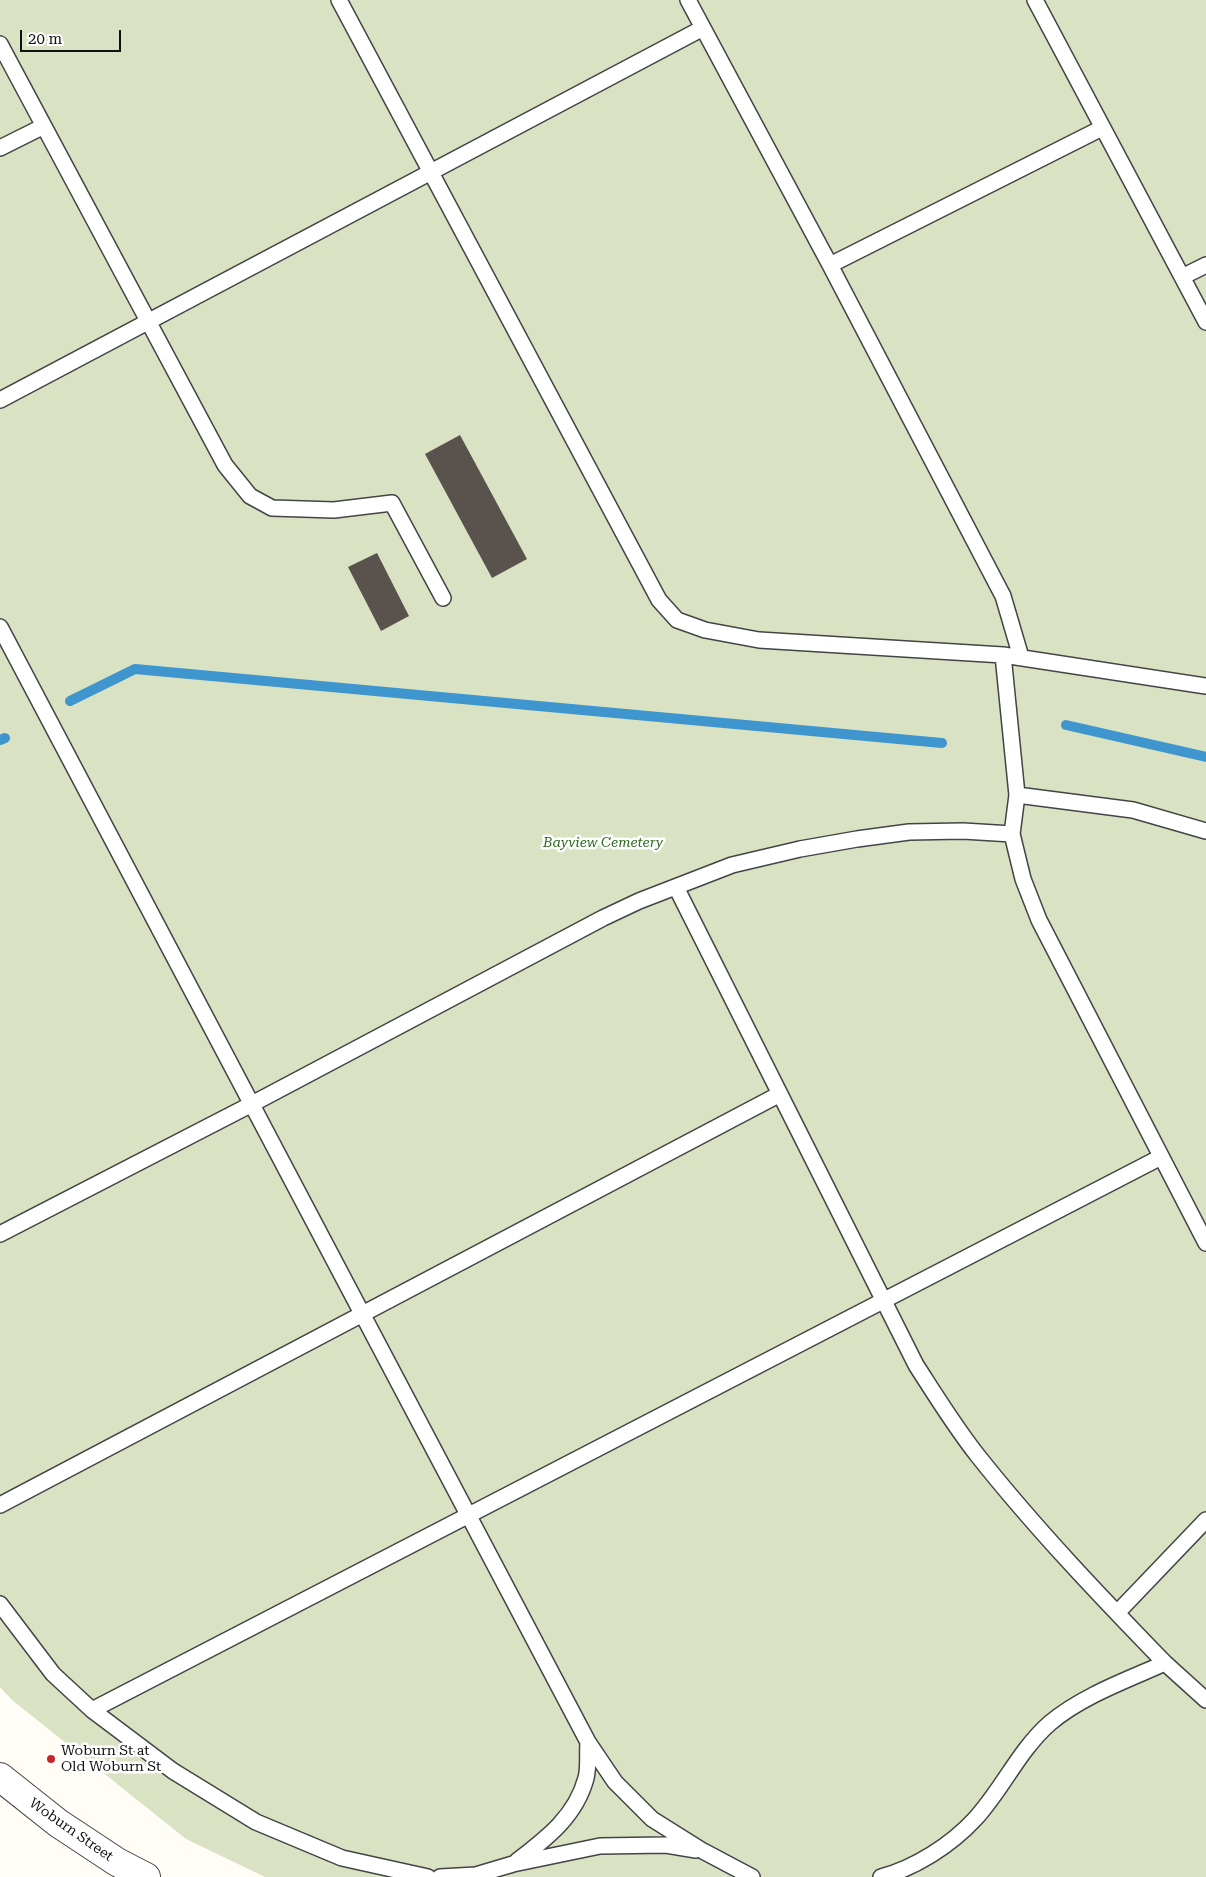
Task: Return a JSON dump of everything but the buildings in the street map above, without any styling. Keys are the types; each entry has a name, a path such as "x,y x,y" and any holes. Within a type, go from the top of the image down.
{"street":[{"name":"Woburn Street","path":"0,1777 58,1822 117,1862 146,1877"}],"lane":[{"path":"340,0 659,600 677,620 705,630 758,640 1003,655 1206,686"},
{"path":"688,0 830,265 1003,596 1021,657"},
{"path":"1035,0 1206,322"},
{"path":"0,400 703,28"},
{"path":"0,44 225,465 250,496 272,508 334,510 392,503 443,598"},
{"path":"0,148 44,126"},
{"path":"830,265 1102,128"},
{"path":"1182,277 1206,265"},
{"path":"0,627 588,1742 615,1782 652,1819 703,1851 752,1877"},
{"path":"1003,655 1017,795 1012,834 1023,879 1039,920 1206,1243"},
{"path":"1017,795 1133,810 1206,832"},
{"path":"0,1234 252,1104 603,918 676,887 732,865 800,849 857,839 909,832 963,831 1012,834"},
{"path":"676,887 916,1364 946,1412 978,1456 1045,1535 1116,1613 1165,1663 1206,1700"},
{"path":"0,1505 780,1094"},
{"path":"92,1710 1161,1156"},
{"path":"1116,1613 1206,1520"},
{"path":"0,1604 53,1674 92,1710 173,1771 256,1822 342,1858 428,1877"},
{"path":"881,1877 921,1860 949,1842 975,1819 1029,1746 1050,1723 1096,1694 1165,1663"},
{"path":"513,1864 550,1836 576,1804 586,1777 588,1742"},
{"path":"440,1877 475,1876 513,1864 600,1846 666,1845 703,1851"}],"green space":[{"name":"Bayview Cemetery","path":"0,0 1206,0 1206,1877 265,1877 186,1839 12,1700 0,1687"}],"waterway":[{"path":"70,701 135,669 942,743"},
{"path":"1066,725 1206,757"},
{"path":"0,740 5,738"}],"place":[{"name":"Woburn St at Old Woburn St","path":"51,1759"}]}
